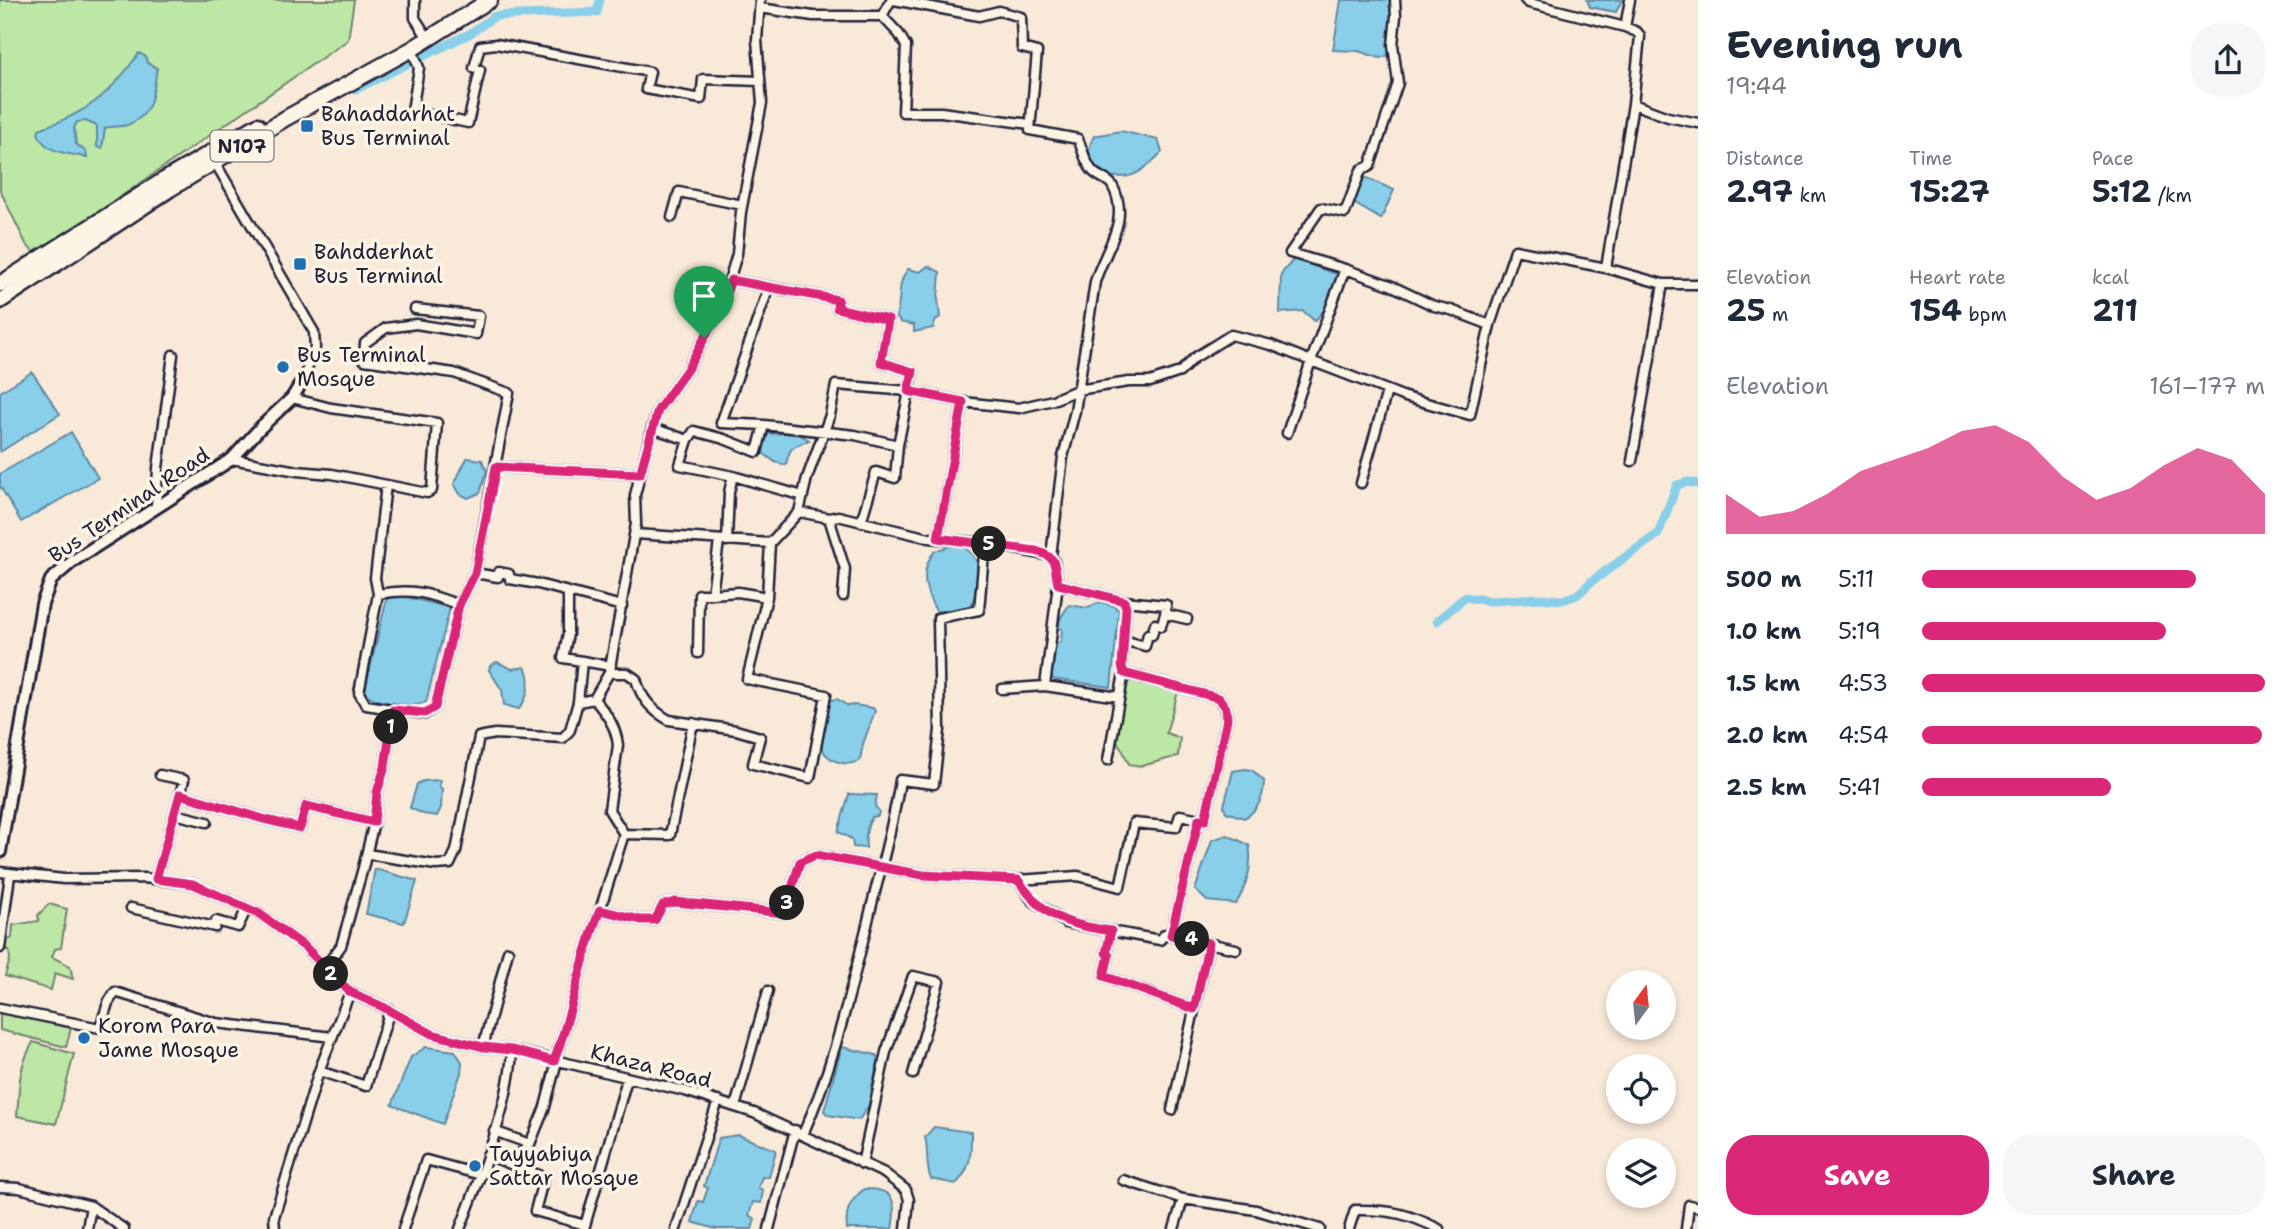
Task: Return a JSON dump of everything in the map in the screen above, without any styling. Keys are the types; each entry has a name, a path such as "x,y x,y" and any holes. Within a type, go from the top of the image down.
{"highway":[{"name":"N107","path":"0,284 478,0"},
{"name":"N107","path":"0,301 213,158 412,49 490,0"}],"main road":[{"name":"Bus Terminal Road","path":"0,852 43,604 51,580 73,561 232,459 292,398 302,382"}],"street":[{"path":"415,0 415,18 424,32"},
{"path":"882,16 892,0 979,16 999,11 1021,17 1022,48 1037,52 1030,130 1078,139 1091,171 1110,182 1119,201 1116,234 1095,282 1075,411 1063,457 1051,556 1058,584 1045,686"},
{"path":"1395,0 1393,45 1398,83 1370,166 1361,170 1345,212 1321,208 1290,253 1390,285 1434,306 1490,325"},
{"path":"1525,0 1625,27 1640,36 1633,104 1606,268"},
{"path":"1625,27 1630,0"},
{"path":"594,699 610,670 635,534 635,495 652,428 658,410 688,368 721,308 731,280 737,254 742,205 762,103 757,40 760,4 813,16 882,16"},
{"path":"882,16 906,46 903,112 941,113 1030,124"},
{"path":"412,49 419,68 412,111 468,123 480,70 474,68 480,46 496,44 650,72 646,89 701,99 703,79 760,81"},
{"path":"1633,104 1668,117 1698,124"},
{"path":"213,158 314,332 315,348 302,382"},
{"path":"672,217 679,192 742,205"},
{"path":"568,592 568,634 563,658 582,660 627,673 636,679 640,695 661,716 669,720 748,732 760,737 753,764 810,778 826,695 747,679 767,597 770,543 799,512 822,432 830,415 836,385 908,391 963,402 1019,408 1053,400 1077,390 1129,382 1150,382 1180,372 1194,358 1231,335 1272,345 1387,391 1470,415 1490,325 1515,250 1606,268 1663,284 1698,284"},
{"path":"1287,433 1345,269"},
{"path":"731,280 838,300 837,308 888,320 881,362 913,372 898,445 895,478 876,472 861,522"},
{"path":"1632,461 1663,284"},
{"path":"769,287 721,422 855,435 898,445"},
{"path":"386,485 374,578 378,594 359,693 366,705 425,713 435,707 459,605 475,573 509,393 454,373 364,360 365,343 386,328 416,324 476,334 479,316 415,309"},
{"path":"156,507 158,468 173,355"},
{"path":"1361,483 1387,391"},
{"path":"232,459 427,493 432,490 437,423 331,408 292,398"},
{"path":"938,538 963,402"},
{"path":"764,425 757,452 694,431 688,440 680,465 733,476 803,496"},
{"path":"652,428 688,440"},
{"path":"496,467 640,474"},
{"path":"712,594 733,476"},
{"path":"799,512 829,518 838,516 929,538 985,543 1051,556"},
{"path":"829,518 845,569 843,596"},
{"path":"635,534 770,543"},
{"path":"769,1229 799,1132 821,1095 893,824 900,780 934,784 940,730 938,618 979,610 985,543"},
{"path":"475,573 498,577 499,572 509,574 510,579 622,606"},
{"path":"1058,584 1124,601 1166,604 1161,626 1155,624 1152,635 1148,634 1145,646 1123,640"},
{"path":"378,594 403,590 434,596 459,605"},
{"path":"698,653 699,593 738,592 767,597"},
{"path":"1108,760 1124,673 1124,601"},
{"path":"1165,614 1187,619"},
{"path":"367,854 436,865 450,864 456,851 479,737 495,734 563,738 570,730 578,702 582,660"},
{"path":"600,910 641,920 655,920 663,905 675,902 784,913 800,862 816,855 959,879 1018,880 1078,876 1120,887 1134,823 1176,827 1180,815 1205,820 1227,719 1226,708 1219,698 1124,673"},
{"path":"1002,690 1045,686 1119,697"},
{"path":"578,702 594,699"},
{"path":"510,1164 530,1144 545,1107 589,939 624,834 609,810 617,736 611,721 594,699"},
{"path":"325,967 341,946 367,854 377,792 385,767 393,710"},
{"path":"624,834 670,835 693,723"},
{"path":"156,879 184,780 160,775"},
{"path":"180,794 300,828 306,806 374,822"},
{"path":"175,814 207,822"},
{"path":"1171,935 1199,819"},
{"name":"Khaza Road","path":"0,872 64,879 156,879 193,884 258,913 305,947 350,992 390,1010 432,1034 483,1047 512,1050 718,1101 799,1132 884,1173 906,1190 909,1200 906,1229"},
{"path":"0,948 10,875"},
{"path":"1018,880 1032,900 1066,923 1160,940 1165,934 1236,949"},
{"path":"131,908 215,927 216,921 239,927 247,908"},
{"path":"1111,931 1104,976 1194,1009"},
{"path":"1172,1110 1209,943"},
{"path":"483,1047 508,951"},
{"path":"862,1164 886,1052 913,976 939,982 913,1074"},
{"path":"735,1107 768,991"},
{"path":"0,1008 100,1028 108,1003 115,992 216,1023 332,1037"},
{"path":"275,1229 274,1217 319,1071 350,992"},
{"path":"319,1071 366,1086 390,1010"},
{"path":"460,1229 487,1156 511,1074 512,1050"},
{"path":"487,1156 544,1177 535,1212 585,1227 627,1079"},
{"path":"676,1229 718,1101"},
{"path":"494,1131 530,1144"},
{"path":"403,1229 426,1160 481,1174"},
{"path":"1123,1180 1183,1199 1255,1210 1320,1229"},
{"path":"0,1187 27,1190 91,1206 124,1229"},
{"path":"1174,1229 1183,1199"},
{"path":"1686,1229 1689,1205 1698,1207"},
{"path":"87,1229 91,1206"},
{"path":"1349,1229 1355,1210 1379,1209 1405,1213 1439,1229"}],"green space":[{"path":"0,0 354,0 348,40 36,255 26,244 0,190"},
{"path":"1128,678 1178,692 1166,733 1180,738 1178,756 1142,766 1129,764 1115,739"},
{"path":"49,904 67,909 61,948 55,949 52,957 70,966 73,979 55,973 51,990 5,976 10,959 9,950 6,950 7,941 12,938 13,925 39,921 38,915"},
{"path":"0,1011 71,1028 66,1047 0,1030"},
{"path":"33,1042 74,1054 56,1124 17,1116 22,1070"}],"water":[{"path":"1341,0 1390,0 1392,13 1389,55 1380,58 1358,51 1333,50"},
{"path":"1587,0 1622,0 1616,12 1590,7"},
{"path":"139,53 146,57 147,63 157,68 151,102 143,116 127,125 105,128 102,148 97,147 97,126 85,121 77,122 74,128 76,144 86,152 87,158 59,152 46,145 38,133 39,129 71,117 96,101 118,80"},
{"path":"1121,131 1158,140 1162,152 1133,175 1117,177 1097,173 1090,154 1094,136"},
{"path":"1362,176 1394,190 1381,219 1352,202"},
{"path":"1294,259 1339,275 1326,308 1315,321 1303,311 1280,313 1281,274"},
{"path":"928,266 940,272 940,317 933,328 914,332 914,325 900,322 896,316 901,286 908,269 920,272"},
{"path":"32,372 60,414 0,452 0,392"},
{"path":"71,432 98,478 21,522 0,486 0,474"},
{"path":"791,433 809,440 793,448 786,465 775,462 760,451 768,434"},
{"path":"467,458 482,460 487,471 480,493 468,498 460,494 454,484"},
{"path":"950,546 963,546 976,561 976,592 972,603 966,608 936,611 929,596 925,573 935,551"},
{"path":"404,596 450,608 426,702 411,705 386,703 364,693 387,598"},
{"path":"1100,602 1114,606 1119,611 1111,687 1051,679 1055,645 1061,641 1062,629 1058,628 1061,617 1069,605 1088,608"},
{"path":"497,662 512,669 525,667 528,689 519,709 504,705 502,690 489,670 490,666"},
{"path":"837,699 848,706 873,708 875,711 860,760 854,763 840,763 828,757 821,746 821,729 827,701"},
{"path":"1252,770 1264,781 1259,802 1244,818 1226,812 1224,806 1233,771"},
{"path":"440,780 441,808 437,816 410,808 417,784"},
{"path":"849,794 877,795 875,806 879,811 878,816 872,817 868,825 866,848 853,847 852,839 838,832"},
{"path":"1227,835 1249,845 1248,876 1236,904 1207,901 1195,890 1212,840"},
{"path":"375,869 417,881 404,923 366,914"},
{"path":"426,1047 455,1051 462,1062 461,1073 443,1124 392,1105 411,1057"},
{"path":"842,1047 876,1055 879,1059 871,1089 874,1090 871,1106 869,1105 859,1120 828,1115 824,1111"},
{"path":"934,1127 971,1132 968,1166 956,1184 931,1179 925,1137"},
{"path":"738,1135 776,1150 769,1177 762,1177 758,1188 763,1190 761,1203 753,1202 749,1215 755,1219 752,1229 716,1229 692,1222 698,1201 703,1202 708,1188 704,1186 719,1138"},
{"path":"864,1189 882,1191 892,1199 892,1229 847,1229 849,1206"}],"waterway":[{"path":"356,89 469,34 495,16 597,12 600,0"},
{"path":"1437,621 1465,597 1491,601 1540,598 1562,600 1577,595 1592,581 1658,534 1677,485 1688,482 1698,484"}],"place":[{"name":"Bahaddarhat Bus Terminal","path":"307,126"},
{"name":"Bahdderhat Bus Terminal","path":"300,264"},
{"name":"Bus Terminal Mosque","path":"283,367"},
{"name":"Korom Para Jame Mosque","path":"84,1038"},
{"name":"Tayyabiya Sattar Mosque","path":"475,1166"}],"route":[{"path":"731,280 838,300 837,308 888,320 881,362 913,372 908,391 963,402 938,538 1036,551 1051,556 1058,584 1124,601 1124,673 1219,698 1226,708 1227,719 1205,820 1199,819 1171,935 1209,943 1194,1009 1104,976 1111,931 1066,923 1032,900 1018,880 959,879 923,875 816,855 800,862 784,913 675,902 663,905 655,920 641,920 600,910 554,1061 432,1034 350,992 305,947 258,913 193,884 156,879 180,794 300,828 306,806 374,822 393,710 425,713 435,707 459,605 475,573 496,467 640,474 658,410 688,368 704,338 721,308 731,280"}]}
